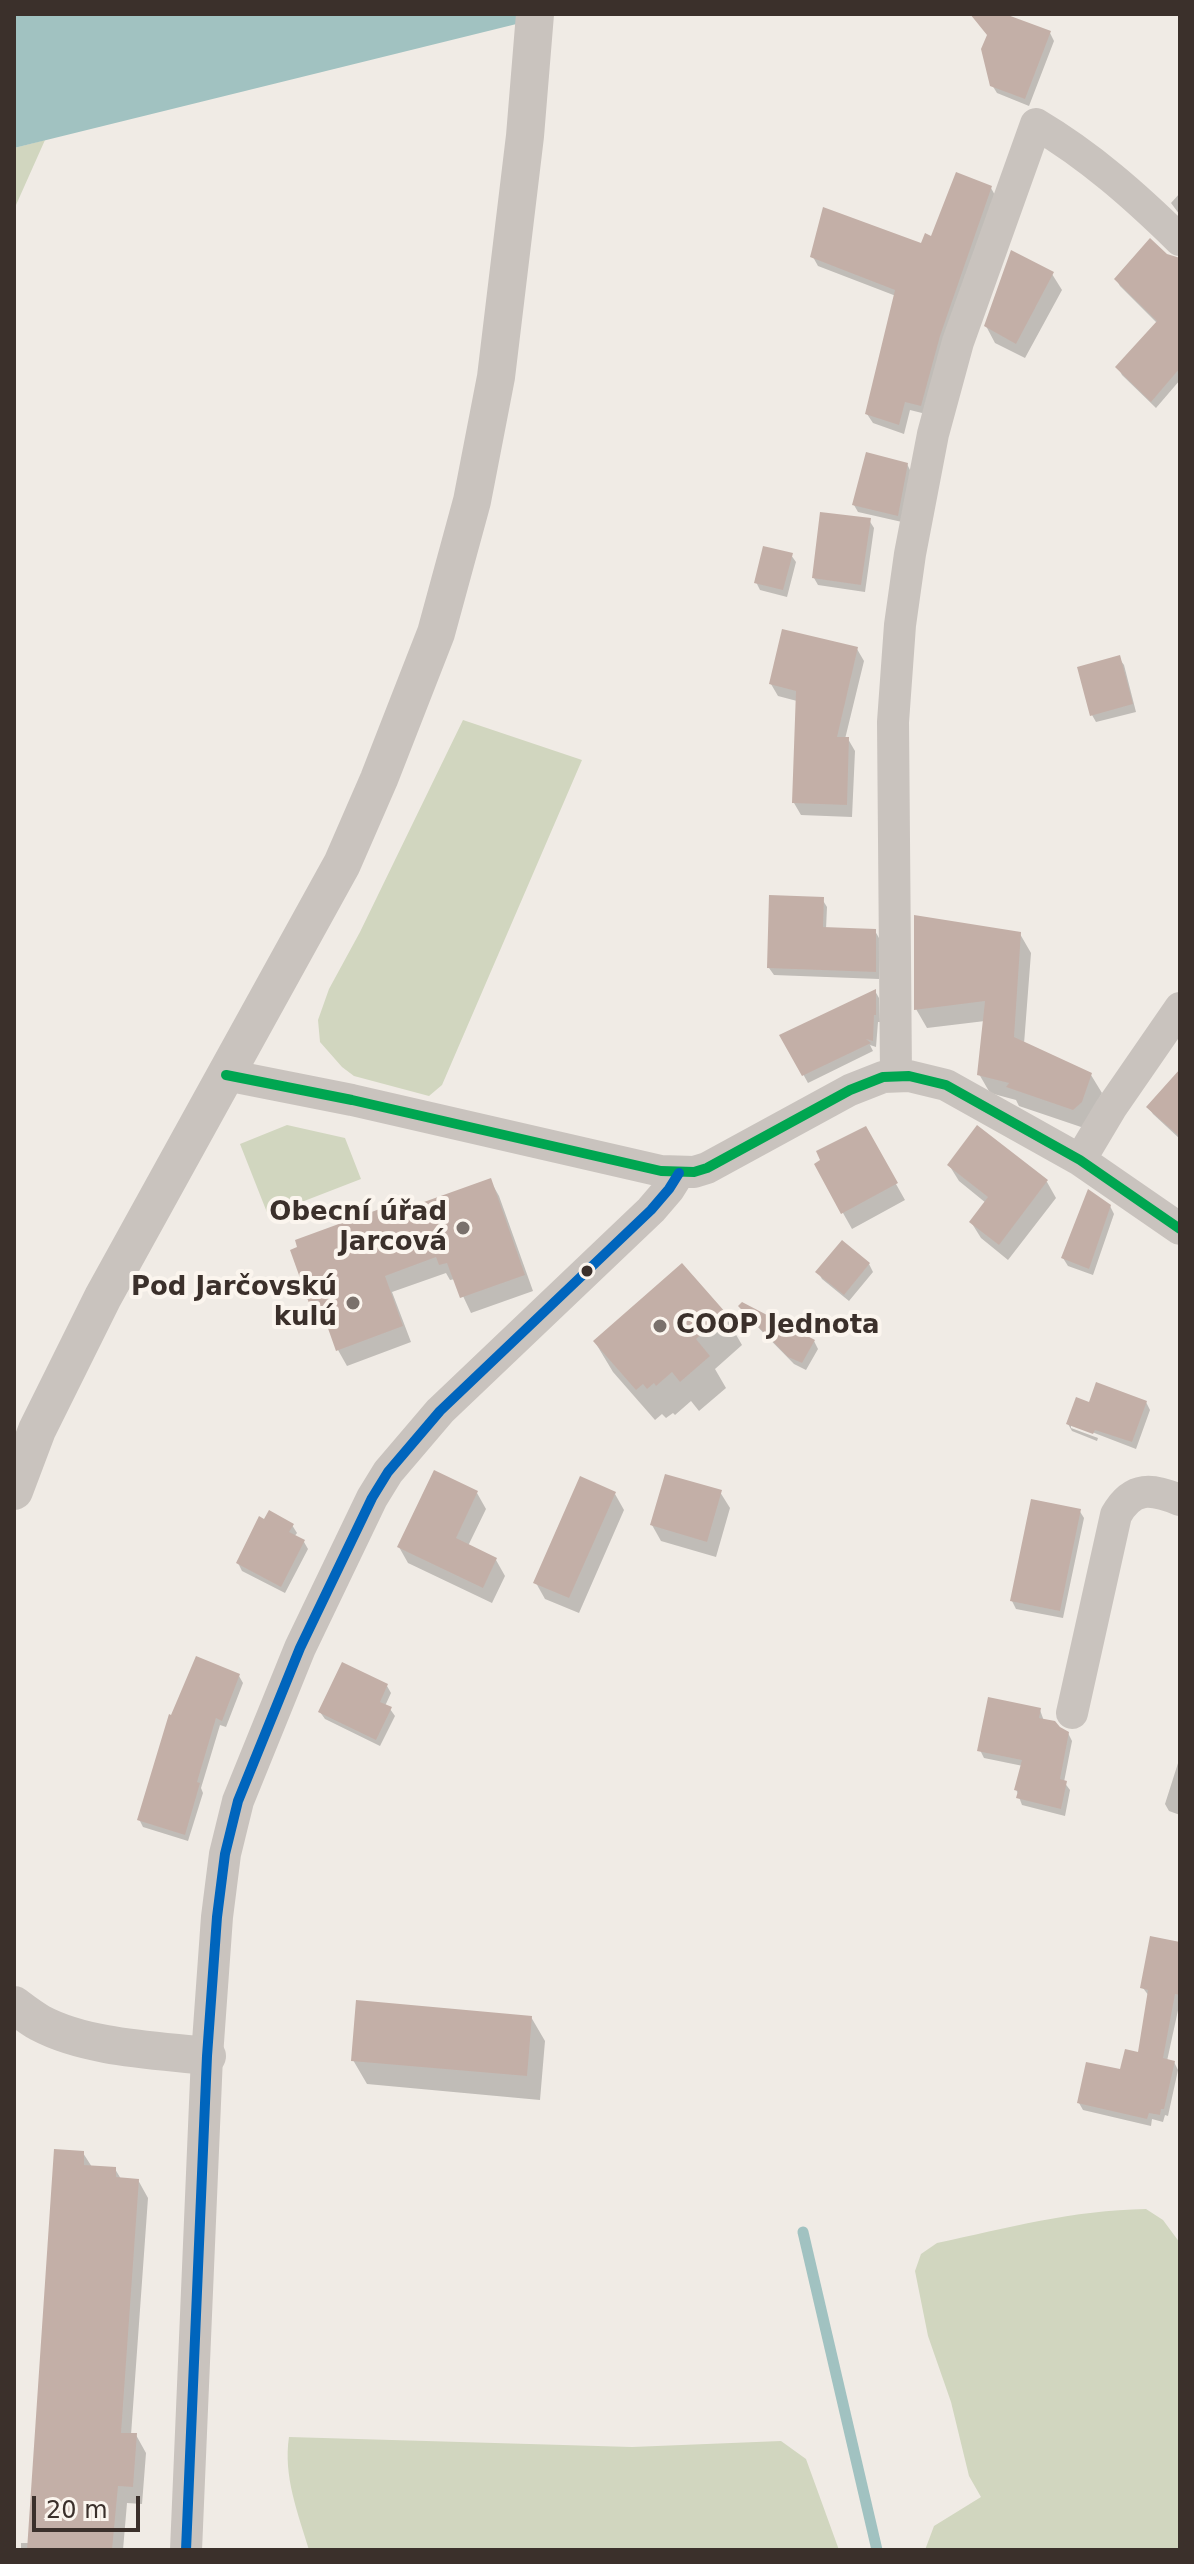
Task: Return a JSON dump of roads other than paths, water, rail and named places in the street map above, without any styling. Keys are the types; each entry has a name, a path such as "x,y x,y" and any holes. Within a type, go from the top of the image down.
{"street":[{"path":"14,1491 37,1430 77,1348 342,864 436,633 472,501 496,377 525,136 535,14"},
{"path":"896,1076 893,722 903,594 933,434 952,363 1036,124 1100,167 1180,240"},
{"path":"1080,1160 1111,1108 1180,1008"},
{"path":"226,1075 403,1111 626,1164 679,1173 707,1168 850,1090 883,1077 931,1080 946,1085 1080,1160 1180,1229"},
{"path":"186,2550 207,2056 220,1887 238,1801 300,1648 372,1498 410,1445 440,1411 651,1210 679,1173"},
{"path":"1072,1713 1116,1515 1122,1504 1138,1493 1150,1491 1180,1500"},
{"path":"14,2005 40,2023 67,2034 117,2045 207,2056"}],"water":[{"path":"14,14 557,14 14,148"}],"waterway":[{"path":"803,2232 877,2550"}],"place":[{"name":"Obecní úřad Jarcová","path":"463,1228"},
{"name":"Pod Jarčovskú kulú","path":"353,1303"},
{"name":"COOP Jednota","path":"660,1326"}]}
